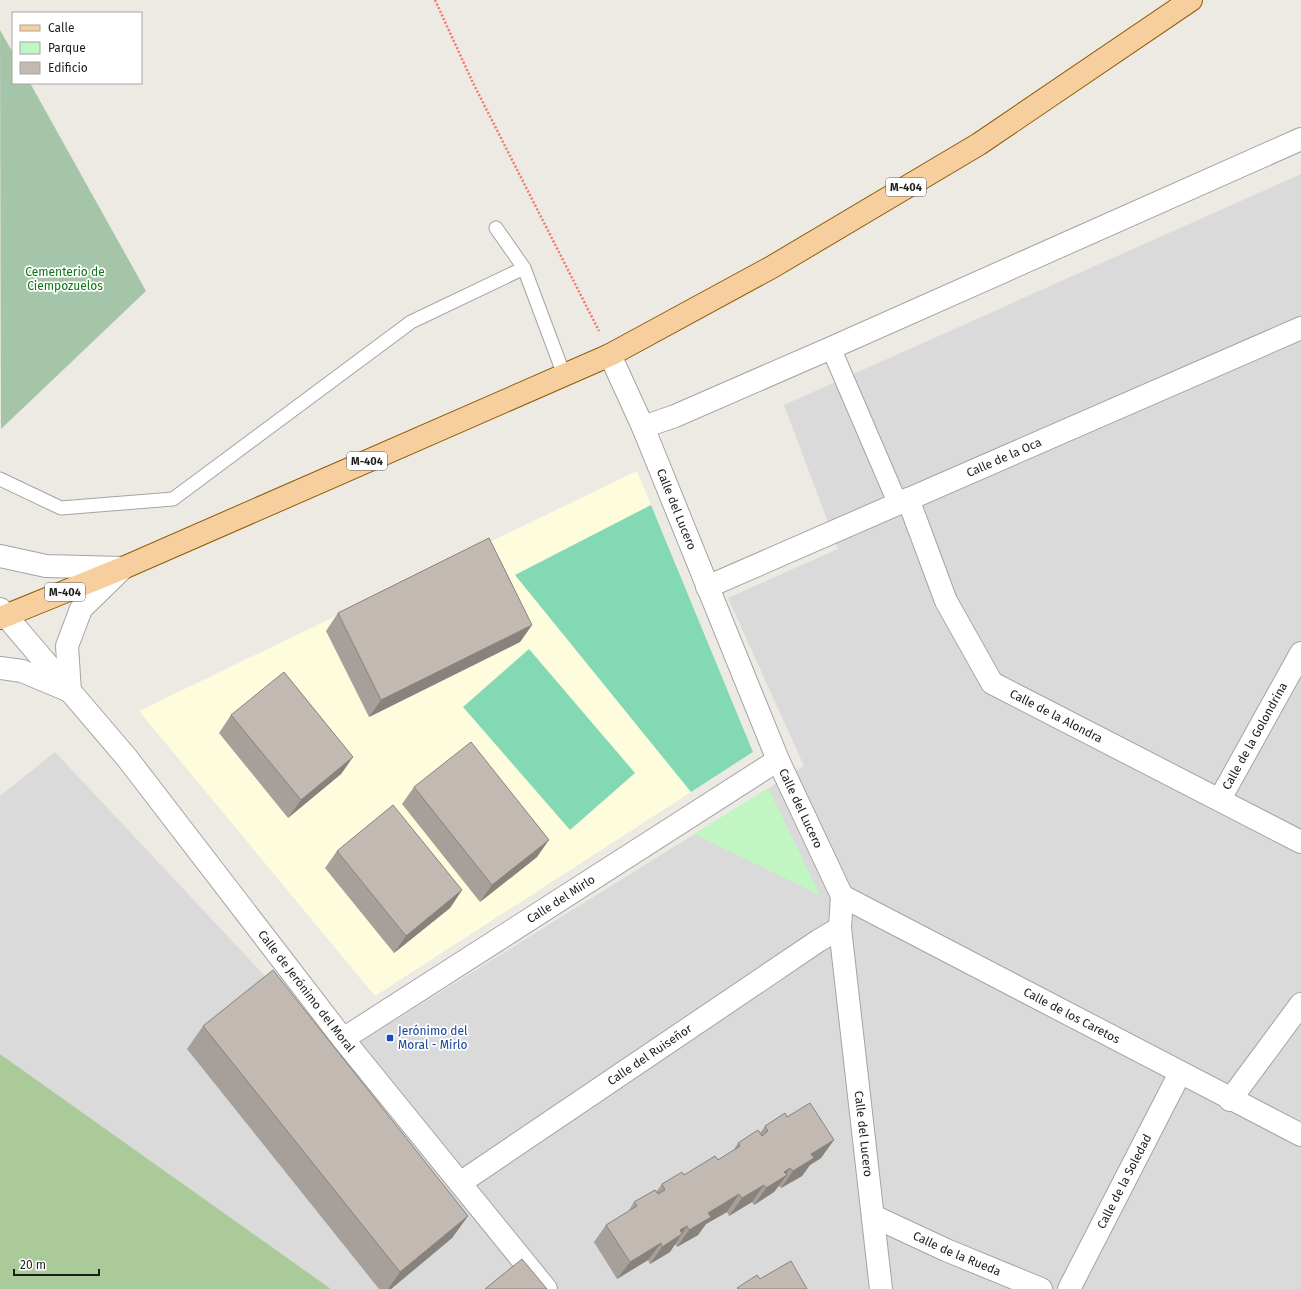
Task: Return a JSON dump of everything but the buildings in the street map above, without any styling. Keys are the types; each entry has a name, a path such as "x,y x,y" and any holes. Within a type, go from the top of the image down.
{"main road":[{"name":"M-404","path":"2,614 123,568 610,355 772,267 978,144 1191,0"}],"street":[{"path":"644,427 675,416 831,348 1301,139"},
{"name":"Calle de la Oca","path":"707,587 1301,328"},
{"path":"831,348 903,502"},
{"name":"Calle del Lucero","path":"610,355 644,427 707,587 778,760 842,896 840,928 881,1289"},
{"name":"Calle de la Alondra","path":"903,502 946,601 992,683 1301,842"},
{"path":"0,556 46,566 123,568"},
{"path":"70,692 67,646 81,609 123,568"},
{"name":"Calle de Jerónimo del Moral","path":"2,614 127,758 343,1039 546,1289"},
{"name":"Calle de la Golondrina","path":"1220,800 1301,653"},
{"name":"Calle de Jerónimo del Moral","path":"0,668 22,671 70,692"},
{"name":"Calle del Mirlo","path":"343,1039 778,760"},
{"name":"Calle de los Caretos","path":"842,896 1230,1100 1301,1135"},
{"name":"Calle del Ruiseñor","path":"460,1183 818,941 840,928"},
{"path":"1230,1100 1301,1004"},
{"name":"Calle de la Soledad","path":"1069,1289 1180,1073"},
{"name":"Calle de la Rueda","path":"873,1216 946,1250 1041,1289"}],"lane":[{"path":"496,228 524,268 564,375"},
{"path":"0,480 61,508 172,499 411,322 524,268"}],"path":[{"path":"435,0 473,83 610,355"}],"shaded area":[{"path":"1301,174 1301,1289 331,1289 0,1054 0,796 55,752 339,1055 804,766 728,598 838,549 784,405"},
{"path":"637,471 753,752 375,996 139,711"}],"green space":[{"name":"Cementerio de Ciempozuelos","path":"0,30 12,51 12,84 31,84 146,291 1,429"},
{"path":"651,505 753,752 691,792 515,575"},
{"path":"529,649 635,773 570,830 463,707"},
{"path":"768,788 820,895 694,834"},
{"path":"0,1054 331,1289 0,1289"}],"place":[{"name":"Jerónimo del Moral - Mirlo","path":"390,1038"}]}
